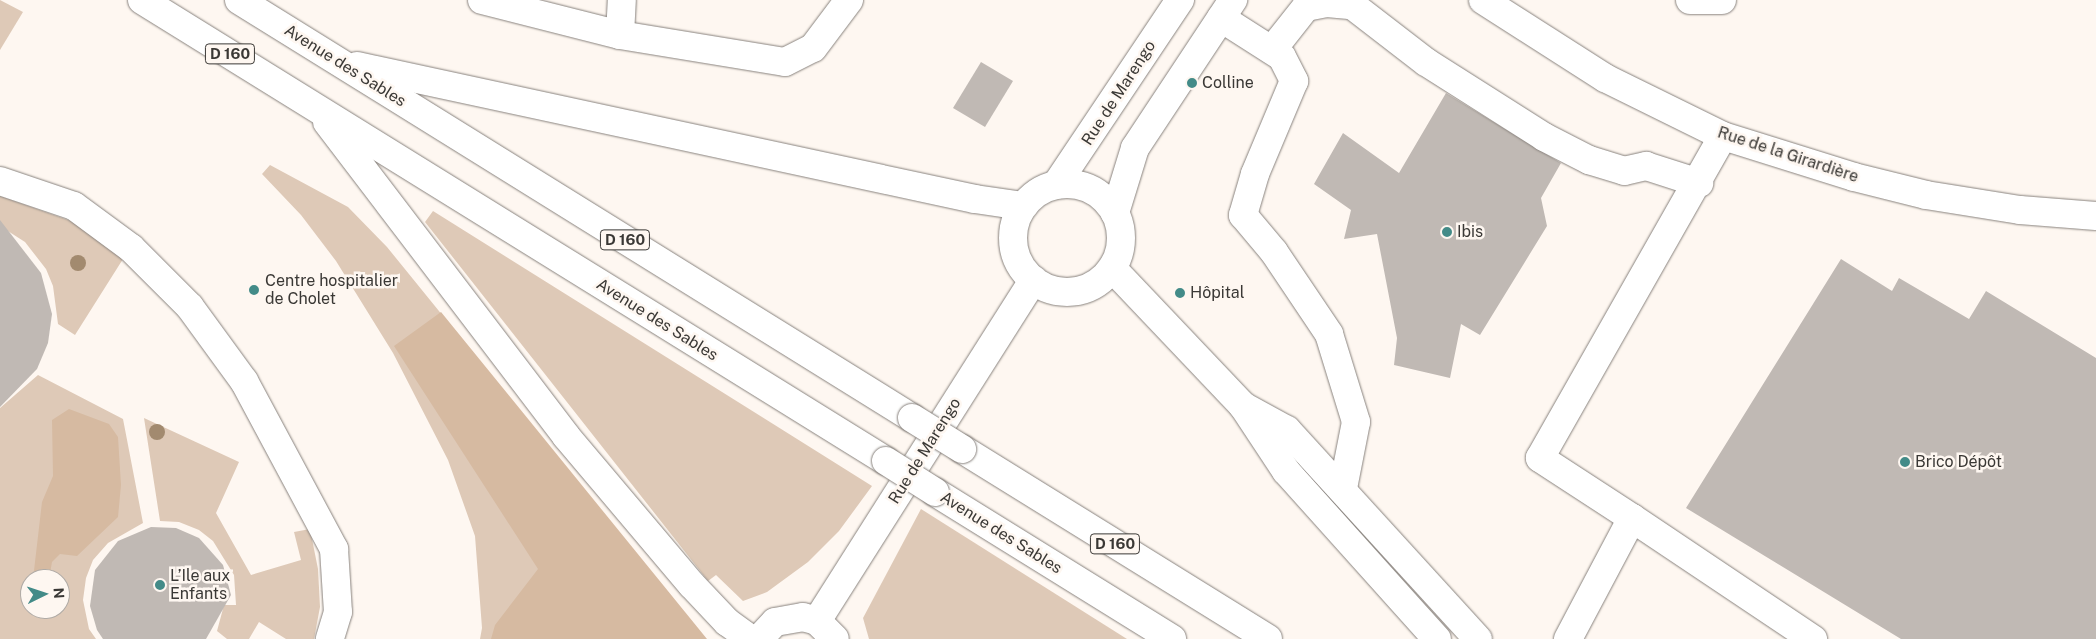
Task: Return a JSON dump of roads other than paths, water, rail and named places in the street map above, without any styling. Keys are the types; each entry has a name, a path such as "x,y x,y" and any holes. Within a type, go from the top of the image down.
{"main road":[{"name":"Avenue des Sables","path":"142,0 1172,639"},
{"name":"Avenue des Sables","path":"238,0 1268,639"},
{"path":"482,0 620,34 785,62 813,48 849,0"},
{"path":"620,34 622,0"},
{"name":"Rue de Marengo","path":"1023,206 1043,189 1056,185 1180,0"},
{"name":"Rue de la Girardière","path":"1483,0 1605,78 1723,136 1854,177 1926,195 2020,210 2096,216"},
{"path":"1692,1 1722,0"},
{"path":"1272,50 1306,7 1327,3 1352,5 1426,62 1544,137 1589,160 1624,171 1646,166 1699,184"},
{"path":"339,62 965,197 1023,206 1016,220 1014,253 1033,280 1066,292 1100,281 1112,268 1121,241 1115,213 1135,148 1227,9 1282,57 1294,81 1255,174 1243,215 1274,252 1329,334 1356,422 1343,488"},
{"path":"318,109 566,436 692,585 727,622 750,639"},
{"path":"1723,136 1699,184 1540,458 1813,639"},
{"path":"0,182 74,206 131,248 190,307 244,381 334,549 338,612 330,639"},
{"path":"1056,185 1090,189 1115,213"},
{"path":"1112,268 1243,406 1286,471 1436,639"},
{"name":"Rue de Marengo","path":"759,639 775,622 789,617 826,630 937,433 1033,280"},
{"path":"1243,406 1287,430 1343,488 1478,639"},
{"path":"1568,639 1632,518"}],"place":[{"name":"Colline","path":"1192,83"},
{"name":"Ibis","path":"1447,232"},
{"name":"Centre hospitalier de Cholet","path":"254,290"},
{"name":"Hôpital","path":"1180,293"},
{"name":"Brico Dépôt","path":"1905,462"},
{"name":"L’Ile aux Enfants","path":"160,585"}]}
